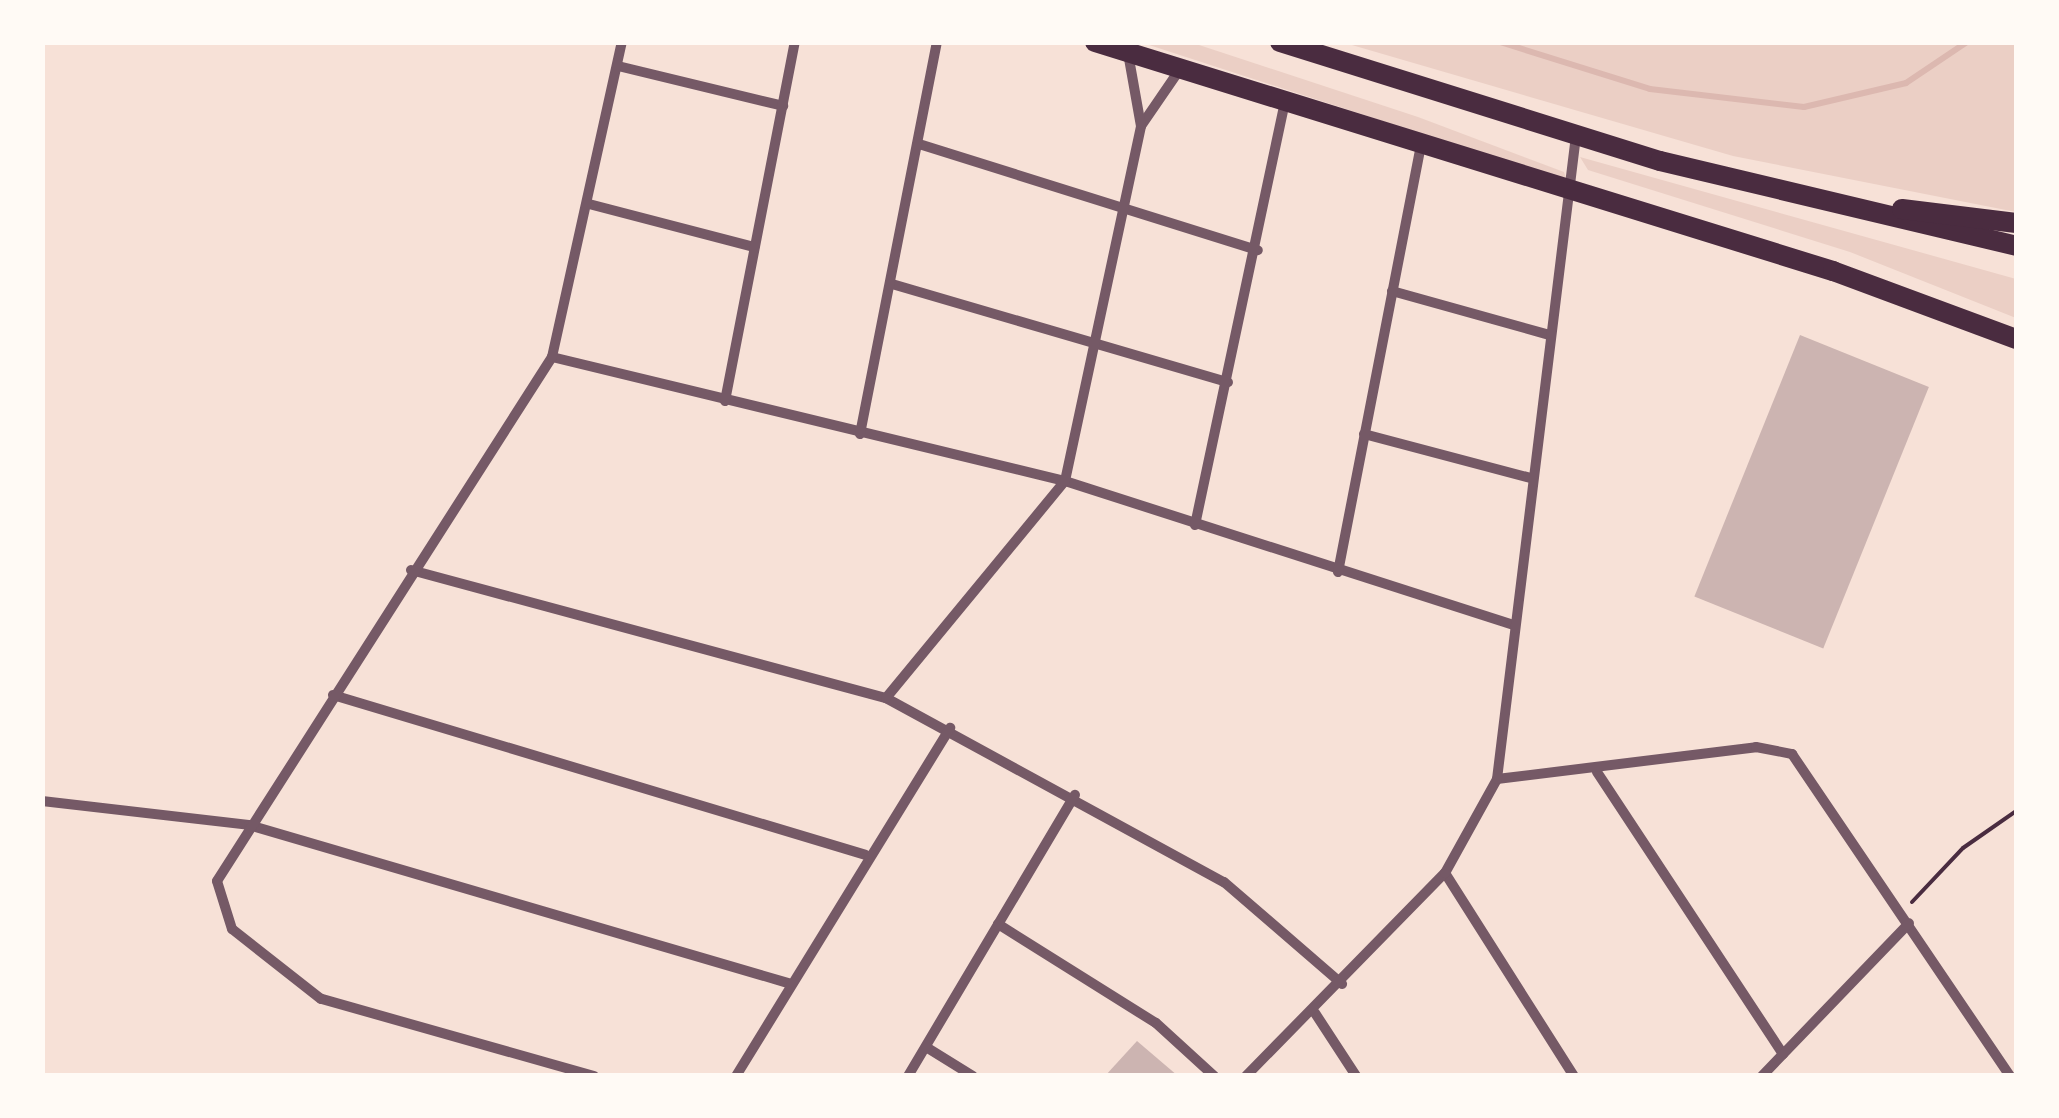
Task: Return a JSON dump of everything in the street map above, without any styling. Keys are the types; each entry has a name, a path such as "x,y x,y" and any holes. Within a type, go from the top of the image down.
{"highway":[{"path":"1095,42 1833,271 2016,339"},
{"path":"1280,42 1576,136 1835,204 2016,246"},
{"path":"1835,204 2016,223"}],"street":[{"path":"594,1076 302,988 232,929 217,901 224,864 552,357 622,42"},
{"path":"725,402 795,42"},
{"path":"860,434 937,42"},
{"path":"886,698 1065,481 1099,342 1141,126 1128,53"},
{"path":"618,66 782,106"},
{"path":"1141,126 1180,69"},
{"path":"1195,525 1258,250 1285,101"},
{"path":"1246,1076 1315,1013 1445,872 1496,779 1530,478 1572,192 1576,136"},
{"path":"918,144 1127,205 1258,250"},
{"path":"1338,572 1421,145"},
{"path":"589,204 754,247"},
{"path":"892,284 1228,382"},
{"path":"1392,291 1550,335"},
{"path":"552,357 725,402 1065,481 1338,572 1514,625"},
{"path":"1364,434 1530,478"},
{"path":"411,570 886,698 1075,794 1224,882 1342,984"},
{"path":"333,695 866,855"},
{"path":"736,1076 866,855 950,728"},
{"path":"1496,779 1598,772 1756,748 1792,754 2010,1076"},
{"path":"1598,772 1783,1054"},
{"path":"908,1076 1075,794"},
{"path":"42,800 249,825 788,983"},
{"path":"1445,872 1574,1076"},
{"path":"1762,1076 1908,923"},
{"path":"998,924 1156,1022 1214,1076"},
{"path":"1315,1013 1356,1076"},
{"path":"926,1046 973,1076"}],"path":[{"path":"1908,923 1912,900 2016,812"}],"shaded area":[{"path":"1143,43 1193,43 1418,117 1564,172 1567,181"},
{"path":"1345,43 2016,43 2016,212 1733,156"},
{"path":"1580,157 2016,279 2016,318 1850,252 1588,170"}],"building":[{"path":"1800,335 1929,387 1823,649 1694,596"},
{"path":"1137,1041 1178,1076 1105,1076"}],"waterway":[{"path":"1500,42 1650,89 1804,107 1906,83 1967,42"}]}
